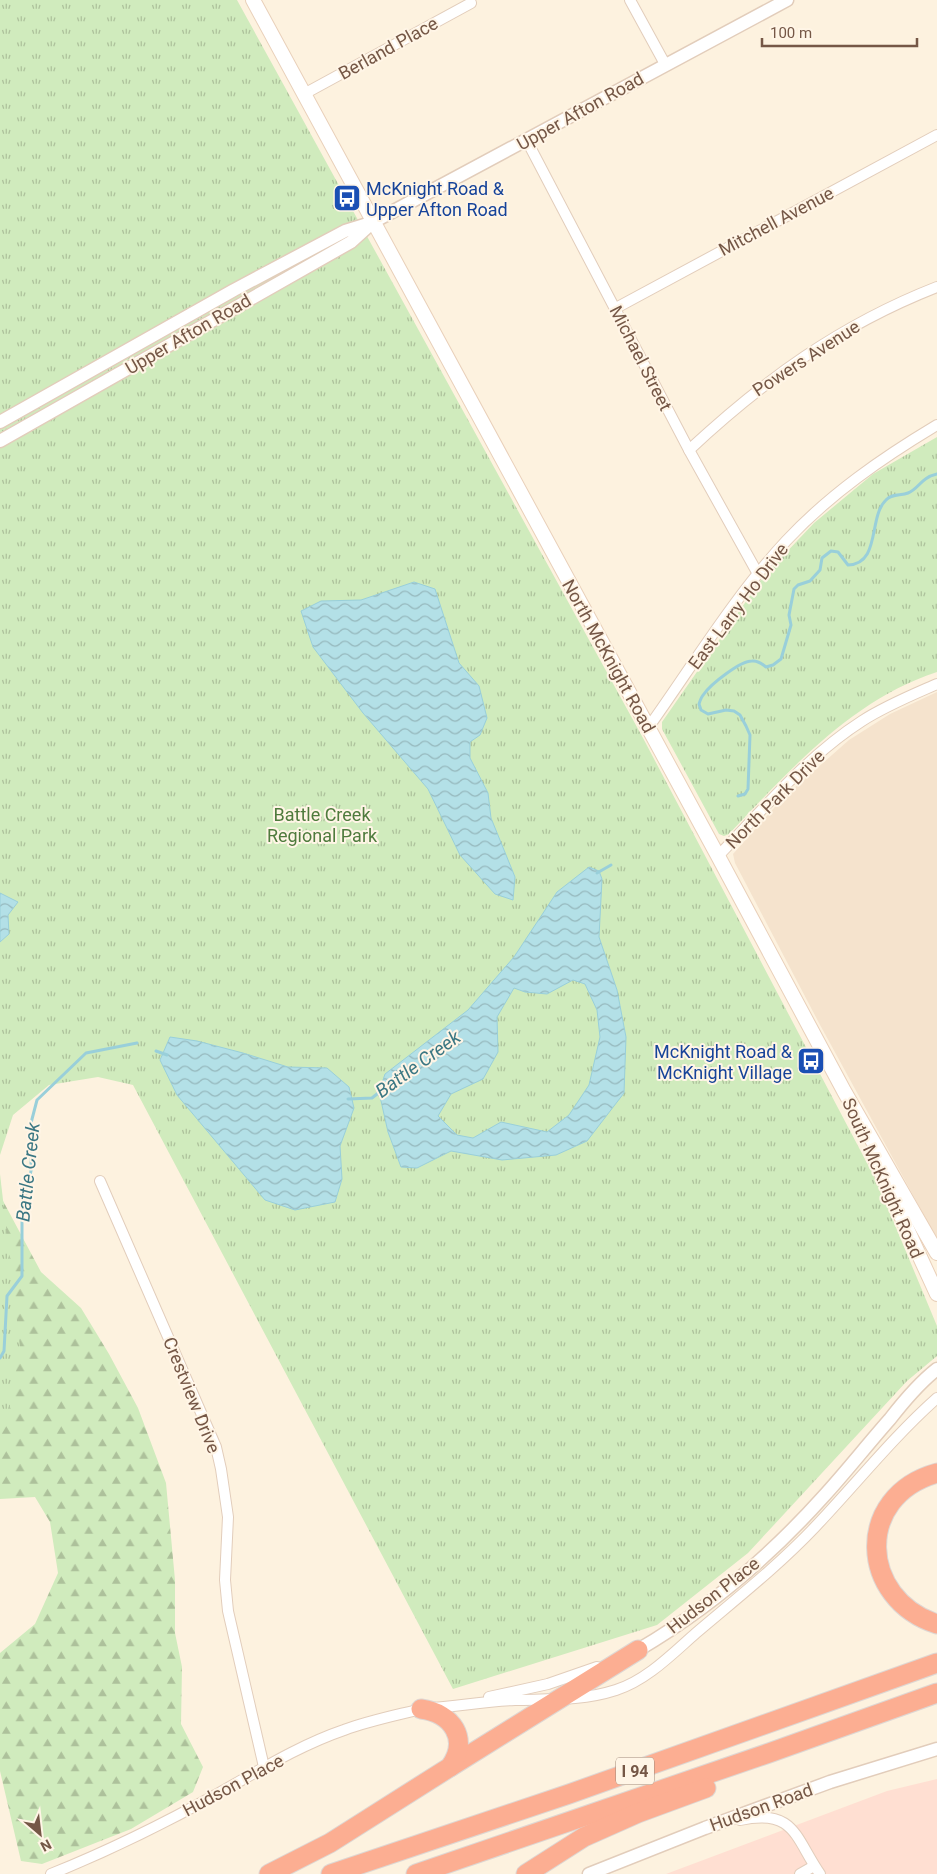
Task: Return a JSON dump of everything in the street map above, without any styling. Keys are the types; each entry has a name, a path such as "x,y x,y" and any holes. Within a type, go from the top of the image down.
{"highway":[{"path":"937,1473 914,1482 893,1500 881,1518 876,1546 877,1560 887,1586 901,1603 912,1612 928,1622 937,1624"},
{"path":"269,1874 330,1843 638,1650"},
{"name":"I 94","path":"331,1874 570,1794 937,1663"},
{"name":"I 94","path":"416,1874 769,1753 937,1693"},
{"path":"421,1709 439,1713 453,1726 458,1743 456,1757 450,1767"},
{"path":"526,1874 584,1838 638,1813 729,1779 769,1753"}],"main road":[{"name":"North McKnight Road","path":"253,0 844,1091"},
{"name":"South McKnight Road","path":"844,1091 937,1253"},
{"name":"South McKnight Road","path":"844,1091 937,1294"}],"street":[{"path":"630,0 665,64"},
{"name":"Upper Afton Road","path":"0,422 234,290 345,231 373,222 787,0"},
{"name":"Berland Place","path":"304,94 471,3"},
{"name":"Mitchell Avenue","path":"616,308 937,135"},
{"name":"Michael Street","path":"527,141 616,308 688,450 758,574"},
{"name":"Upper Afton Road","path":"0,441 350,242 373,222"},
{"name":"Powers Avenue","path":"688,450 750,395 814,349 882,311 937,287"},
{"name":"East Larry Ho Drive","path":"648,728 758,574 786,541 845,486 937,425"},
{"name":"North Park Drive","path":"718,856 787,782 837,739 862,721 937,684"},
{"name":"Crestview Drive","path":"100,1181 216,1447 228,1517 225,1580 228,1611 264,1767"},
{"name":"Hudson Place","path":"51,1874 111,1847 182,1812 264,1767 344,1730 449,1702 508,1693 548,1684 586,1672 638,1650 708,1602 780,1540 822,1498 911,1394 937,1369"},
{"name":"Hudson Place","path":"421,1709 514,1700 556,1700 591,1697 618,1690 638,1680 751,1587 800,1542 890,1442 937,1398"},
{"name":"Hudson Road","path":"589,1874 705,1828 830,1782 937,1749"},
{"path":"705,1828 751,1818 770,1818 786,1823 796,1833 817,1870 800,1874"},
{"path":"598,1874 615,1864"}],"shaded area":[{"path":"937,692 937,1239 819,1023 735,863 733,854 782,799 849,740 890,714"},
{"path":"937,1779 937,1874 666,1874 887,1791"}],"green space":[{"name":"Battle Creek Regional Park","path":"0,0 237,0 643,738 877,1182 937,1326 937,1356 907,1381 748,1553 657,1625 453,1689 133,1085 98,1077 49,1085 13,1115 0,1155"},
{"path":"937,437 937,672 906,684 877,700 849,719 799,762 729,834 724,836 719,834 662,729 662,722 763,577 814,523 873,474"},
{"path":"0,1174 20,1347 8,1417 0,1425"},
{"path":"0,1179 2,1199 41,1272 81,1308 109,1354 138,1408 166,1483 175,1580 175,1633 182,1667 181,1724 203,1767 193,1792 131,1829 42,1864 21,1861 0,1771 0,1653 35,1624 58,1573 50,1522 35,1497 0,1499"}],"water":[{"path":"414,582 435,589 459,663 479,686 487,718 480,735 470,742 470,758 488,793 491,818 515,877 513,900 495,894 460,855 428,789 363,713 313,647 301,611 321,601 361,600"},
{"path":"589,867 599,871 602,879 599,937 617,990 626,1037 624,1093 587,1141 556,1155 502,1160 451,1151 417,1168 401,1167 388,1132 379,1092 385,1074 468,1010 514,957 557,892","holes":["573,980 585,984 597,1010 600,1037 589,1085 569,1115 547,1132 501,1122 473,1138 457,1135 438,1116 451,1094 483,1079 498,1052 497,1017 514,988 525,992 547,994"]},
{"path":"0,893 18,902 8,915 9,934 0,942"},
{"path":"170,1037 197,1041 288,1067 327,1068 349,1087 354,1108 340,1146 342,1179 335,1202 295,1210 265,1200 177,1095 160,1060"}],"waterway":[{"name":"Battle Creek","path":"738,796 745,794 748,789 750,735 740,715 734,711 726,710 708,714 701,710 699,704 702,696 719,679 740,665 754,661 766,667 773,665 781,659 791,625 789,615 794,589 798,585 810,581 820,570 822,558 831,551 838,552 848,565 858,563 865,557 870,548 877,517 886,500 891,496 908,493 927,478 937,474"},
{"name":"Battle Creek","path":"597,873 611,865"},
{"name":"Battle Creek","path":"0,1358 4,1351 7,1296 22,1276 22,1211 31,1171 31,1123 37,1100 86,1053 137,1043"},
{"name":"Battle Creek","path":"156,1051 167,1055"},
{"name":"Battle Creek","path":"348,1099 372,1098 382,1090"}],"place":[{"name":"McKnight Road & Upper Afton Road","path":"347,198"},
{"name":"McKnight Road & McKnight Village","path":"811,1061"}]}
